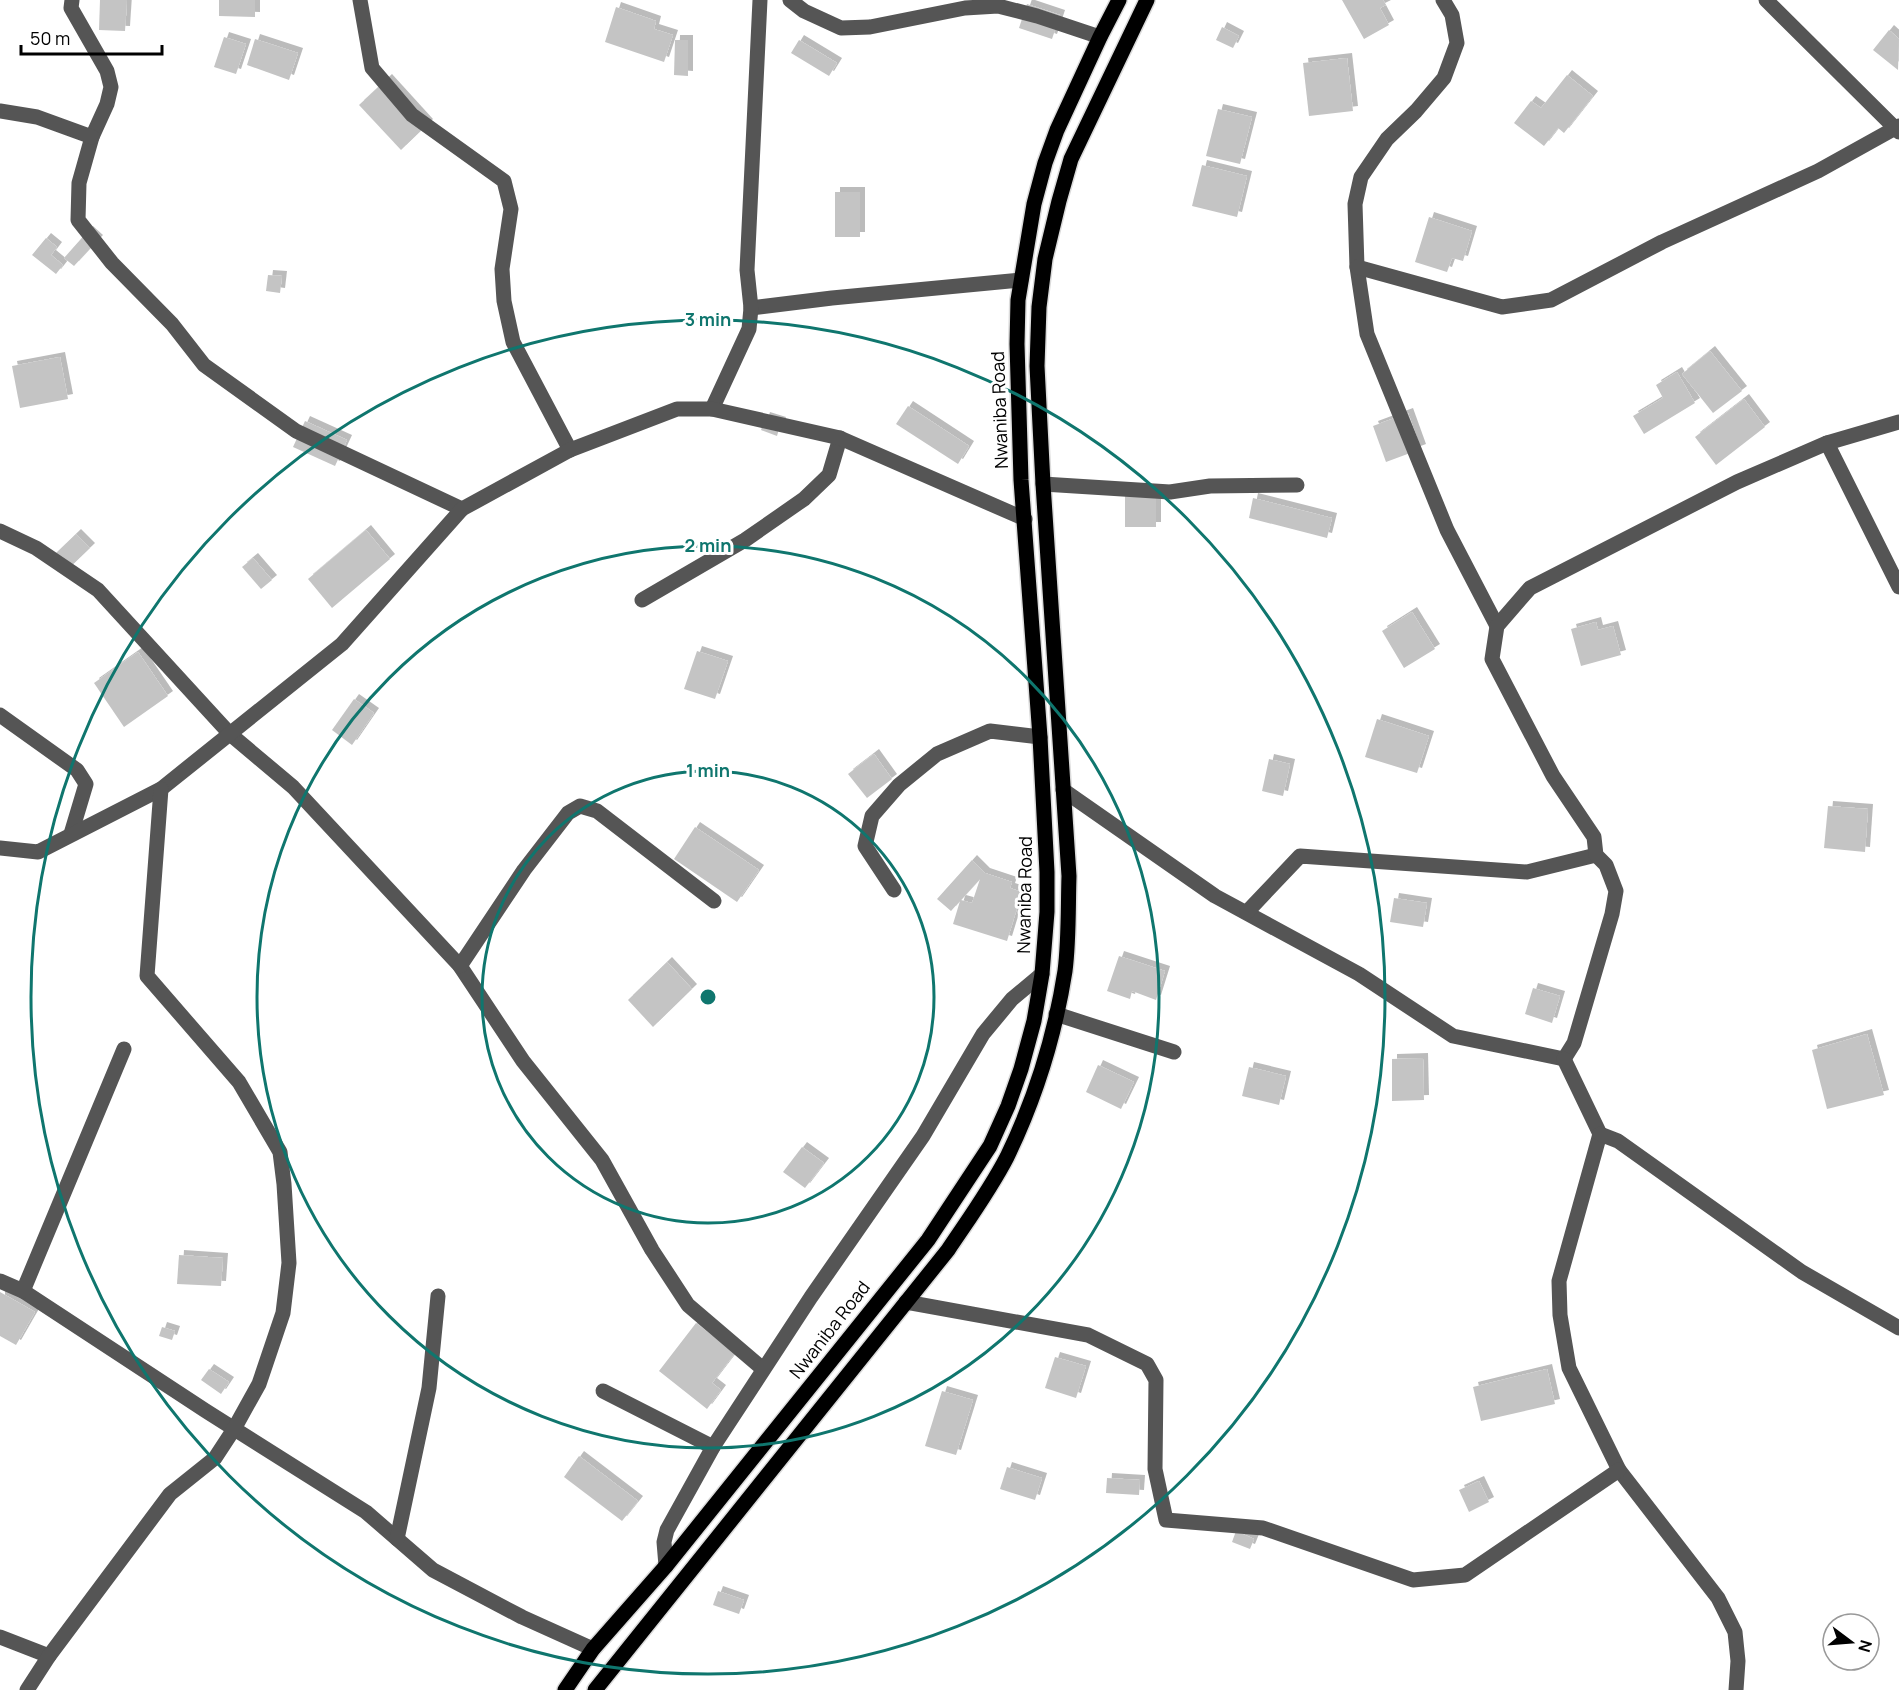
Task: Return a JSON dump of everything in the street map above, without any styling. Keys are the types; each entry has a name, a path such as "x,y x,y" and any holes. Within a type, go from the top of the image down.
{"main road":[{"name":"Nwaniba Road","path":"565,1690 594,1649 666,1566 928,1240 990,1146 1021,1069 1034,1021 1042,974 1047,882 1040,737 1021,480 1018,300 1034,204 1045,162 1057,130 1119,0"},
{"path":"595,1690 948,1250 1006,1159 1028,1110 1043,1064 1065,970 1069,876 1043,484 1037,366 1039,307 1045,259 1071,159 1147,0"}],"street":[{"path":"72,0 71,8 106,71 111,87 78,183 78,220 112,263 172,324 204,365 296,431 462,509"},
{"path":"360,0 372,68 412,115 504,181 511,209 502,269 504,301 513,342 570,450"},
{"path":"712,409 749,329 751,308 747,270 760,0"},
{"path":"790,0 804,11 841,28 870,27 965,8 998,6 1100,37"},
{"path":"1443,0 1452,15 1457,43 1444,78 1416,111 1387,139 1361,177 1355,204 1357,267 1367,334 1447,530 1497,626"},
{"path":"1357,267 1502,307 1551,300 1662,242 1818,171 1898,129 1766,0"},
{"path":"0,111 37,117 92,137"},
{"path":"751,308 1021,280"},
{"path":"0,848 38,852 161,789 342,644 462,509 570,450 677,409 712,409 840,438 1025,519"},
{"path":"1564,1059 1574,1043 1612,914 1616,891 1606,865 1596,855 1594,837 1553,777 1492,659 1497,626 1530,588 1737,482 1827,443 1899,422"},
{"path":"642,600 745,540 804,499 829,475 840,438"},
{"path":"1827,443 1899,587"},
{"path":"1043,484 1170,492 1210,486 1297,485"},
{"path":"0,531 36,548 98,590 230,734 293,787 460,966 523,1061 602,1160 652,1250 688,1305 763,1370"},
{"path":"0,715 77,770 86,784 71,834"},
{"path":"894,890 865,846 872,816 899,785 937,754 990,731 1040,737"},
{"path":"27,1690 49,1656 170,1494 215,1458 259,1384 283,1313 289,1263 280,1152 239,1082 147,976 161,789"},
{"path":"1063,790 1215,896 1359,974 1453,1036 1564,1059"},
{"path":"460,966 524,870 568,813 580,806 597,811 714,901"},
{"path":"1247,912 1300,856 1527,872 1596,855"},
{"path":"666,1566 664,1542 667,1530 713,1447 811,1297 922,1136 983,1035 1012,999 1042,974"},
{"path":"1056,1014 1174,1052"},
{"path":"23,1291 124,1049"},
{"path":"1564,1059 1600,1134 1559,1281 1560,1315 1569,1368 1619,1470 1718,1598 1735,1632 1738,1661 1736,1690"},
{"path":"1600,1134 1618,1141 1803,1272 1899,1328"},
{"path":"0,1281 23,1291 366,1512 433,1570 522,1617 594,1649"},
{"path":"397,1539 429,1388 438,1296"},
{"path":"906,1302 1088,1335 1147,1364 1156,1380 1155,1469 1167,1520 1263,1528 1413,1580 1464,1575 1619,1470"},
{"path":"603,1391 713,1447"},
{"path":"0,1637 49,1656"}],"building":[{"path":"100,0 127,0 125,31 99,30"},
{"path":"219,0 255,0 255,17 219,16"},
{"path":"1342,0 1383,0 1386,5 1380,8 1389,25 1364,39"},
{"path":"1027,4 1060,15 1052,39 1019,28"},
{"path":"616,7 656,21 654,29 673,35 664,62 605,42"},
{"path":"1222,27 1239,36 1233,48 1216,40"},
{"path":"1889,30 1899,39 1898,70 1873,50"},
{"path":"224,37 246,44 236,74 214,67"},
{"path":"255,39 298,53 289,80 247,65"},
{"path":"675,40 688,40 688,76 674,75"},
{"path":"799,40 837,63 829,76 791,53"},
{"path":"1347,58 1353,111 1309,116 1303,63"},
{"path":"1567,75 1593,96 1564,133 1558,128 1544,146 1514,123 1531,101 1541,108"},
{"path":"387,79 428,124 401,150 359,105"},
{"path":"1218,109 1252,117 1240,164 1206,156"},
{"path":"1202,165 1247,176 1237,217 1192,206"},
{"path":"835,192 860,192 860,237 835,237"},
{"path":"1429,217 1472,231 1463,261 1452,258 1447,272 1415,262"},
{"path":"88,231 98,240 74,266 64,258"},
{"path":"46,238 57,247 51,255 63,265 56,274 32,255"},
{"path":"268,275 282,276 280,293 266,291"},
{"path":"1710,351 1742,391 1713,413 1682,374"},
{"path":"60,357 68,399 20,408 12,366"},
{"path":"1677,372 1695,403 1644,434 1633,416 1663,398 1656,385"},
{"path":"1744,399 1765,427 1716,465 1695,437"},
{"path":"908,406 969,446 958,464 896,424"},
{"path":"1408,413 1421,449 1386,462 1373,426"},
{"path":"765,417 781,422 777,436 761,430"},
{"path":"305,421 347,440 335,466 293,447"},
{"path":"1125,495 1156,495 1156,527 1125,527"},
{"path":"1253,498 1332,518 1327,538 1249,518"},
{"path":"366,530 390,559 332,608 308,579"},
{"path":"76,534 90,548 65,572 51,558"},
{"path":"253,558 272,580 261,589 242,567"},
{"path":"1412,612 1435,649 1404,668 1382,631"},
{"path":"1596,622 1598,630 1613,626 1621,655 1581,666 1571,629"},
{"path":"697,651 728,661 715,699 684,689"},
{"path":"138,652 168,696 124,727 94,683"},
{"path":"354,699 374,713 352,745 332,730"},
{"path":"1377,719 1429,736 1417,773 1365,757"},
{"path":"874,754 892,779 867,798 848,774"},
{"path":"1269,759 1290,764 1283,796 1262,791"},
{"path":"1828,806 1868,809 1865,852 1824,848"},
{"path":"695,827 759,870 737,902 674,859"},
{"path":"972,860 985,873 1012,882 1010,888 1022,892 1007,941 953,924 960,901 951,911 937,899","holes":["980,879 972,903 961,900"]},
{"path":"1394,898 1427,903 1423,927 1390,922"},
{"path":"1119,956 1165,971 1156,1000 1132,991 1130,999 1107,991"},
{"path":"667,962 692,989 653,1027 628,1000"},
{"path":"1533,988 1560,996 1552,1023 1525,1014"},
{"path":"1867,1034 1884,1095 1827,1109 1812,1050"},
{"path":"1423,1058 1424,1100 1392,1101 1392,1059"},
{"path":"1098,1065 1134,1082 1121,1109 1086,1092"},
{"path":"1249,1067 1286,1076 1279,1105 1242,1096"},
{"path":"802,1147 824,1163 805,1188 783,1172"},
{"path":"179,1255 223,1258 221,1286 177,1284"},
{"path":"0,1292 35,1312 16,1345 0,1336"},
{"path":"696,1323 735,1353 712,1383 721,1390 707,1409 659,1371"},
{"path":"162,1327 175,1331 172,1340 159,1336"},
{"path":"1055,1357 1086,1366 1076,1398 1045,1388"},
{"path":"209,1369 229,1382 221,1394 201,1380"},
{"path":"1547,1369 1555,1404 1481,1421 1473,1387"},
{"path":"942,1391 973,1400 956,1455 925,1446"},
{"path":"579,1456 638,1501 622,1521 564,1477"},
{"path":"1007,1467 1042,1478 1035,1500 1000,1489"},
{"path":"1107,1478 1140,1480 1139,1495 1106,1493"},
{"path":"1479,1481 1489,1502 1469,1512 1459,1490"},
{"path":"1236,1531 1254,1539 1250,1549 1232,1542"},
{"path":"718,1591 744,1600 739,1614 713,1605"}]}
